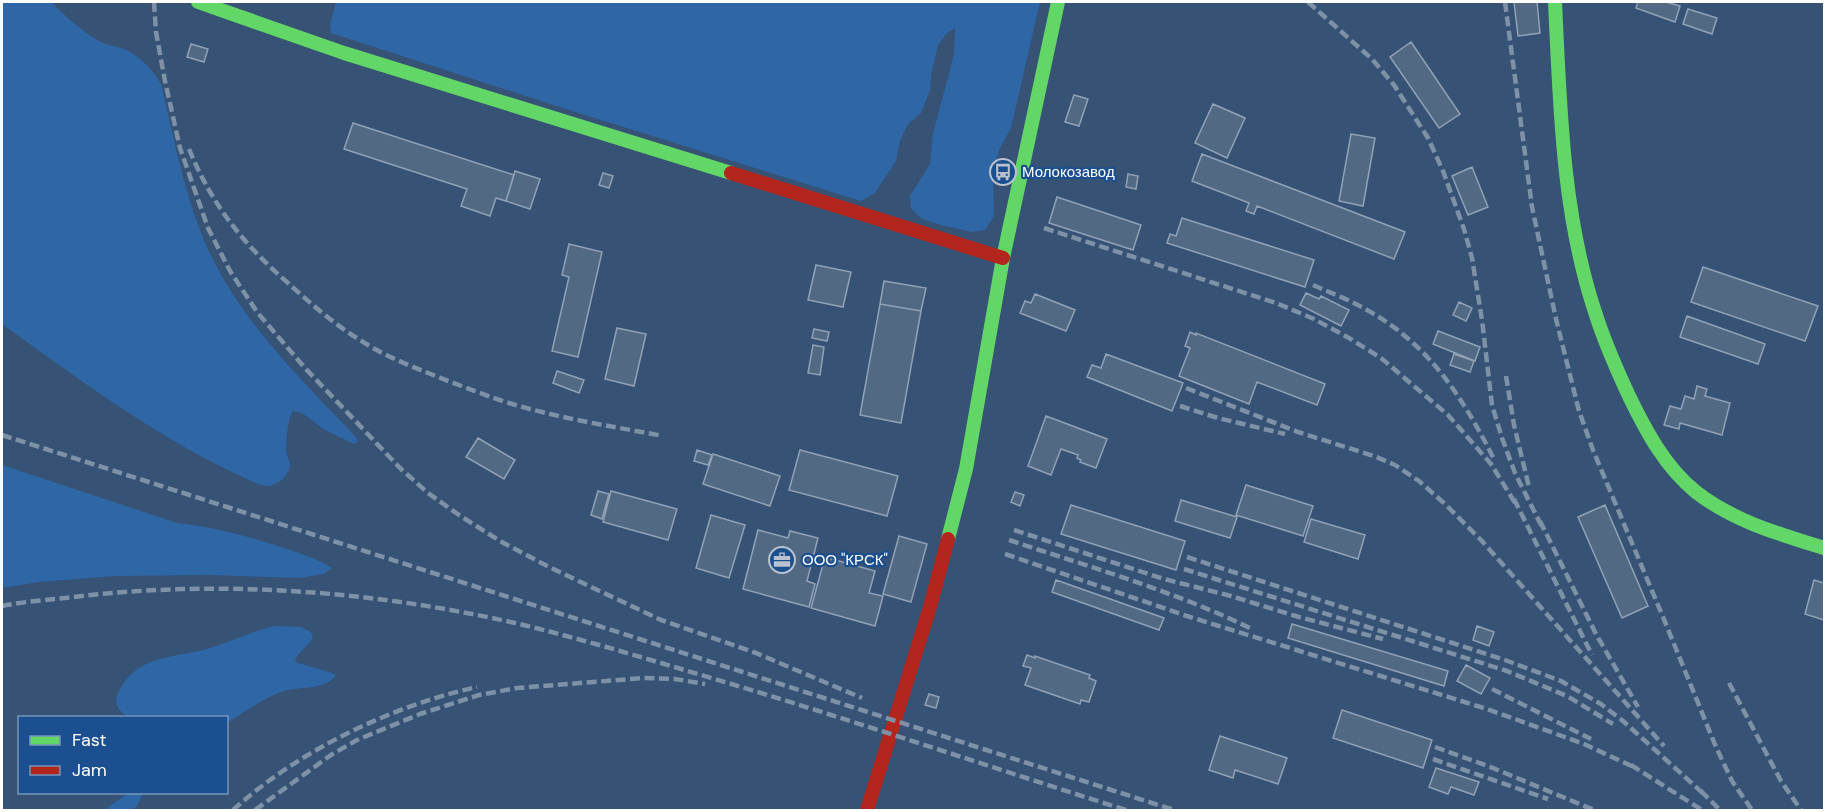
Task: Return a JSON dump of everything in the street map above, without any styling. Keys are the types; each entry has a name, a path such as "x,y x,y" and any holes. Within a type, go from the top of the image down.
{"street":[{"path":"198,2 344,53 1003,258"},
{"path":"867,810 952,528 970,451 1003,258 1058,2"},
{"path":"1555,2 1560,119 1569,202 1590,299 1602,336 1629,399 1658,448 1677,473 1695,491 1728,513 1747,522 1824,548"}],"shaded area":[{"path":"2,2 51,2 91,36 103,43 130,52 154,73 161,84 188,194 213,260 247,315 267,341 356,437 358,442 354,444 325,430 302,413 293,411 286,442 286,452 290,463 288,471 281,481 271,486 257,484 205,458 145,423 2,324"},
{"path":"336,2 1040,2 1011,128 999,150 996,161 993,176 994,216 985,230 972,232 922,219 911,208 910,196 930,164 933,133 954,55 955,28 947,33 938,45 930,91 921,113 908,124 900,141 896,161 875,193 861,201 331,33 330,25"},
{"path":"2,465 177,523 217,529 268,543 320,561 332,568 324,574 300,578 208,575 116,576 39,582 2,588"},
{"path":"274,626 301,627 311,632 313,638 295,662 336,675 319,686 276,694 228,722 228,716 127,716 117,706 117,695 126,680 145,665 155,660 203,650"},
{"path":"127,794 142,795 137,806 132,810 104,810"}],"building":[{"path":"1514,2 1537,2 1540,33 1518,36"},
{"path":"1638,2 1666,2 1680,6 1675,22 1636,8"},
{"path":"1688,9 1717,18 1712,34 1683,24"},
{"path":"1411,42 1460,114 1439,128 1390,57"},
{"path":"191,44 208,49 204,62 187,57"},
{"path":"1074,95 1088,99 1079,126 1065,122"},
{"path":"1213,104 1245,118 1227,158 1195,143"},
{"path":"353,123 514,175 506,201 496,198 490,216 461,206 467,189 344,149"},
{"path":"1351,134 1375,138 1363,206 1339,201"},
{"path":"1202,154 1405,232 1394,259 1257,206 1254,214 1246,211 1249,203 1192,181"},
{"path":"1472,167 1488,207 1468,215 1452,176"},
{"path":"515,171 540,179 530,209 506,201"},
{"path":"603,173 613,176 609,188 599,185"},
{"path":"1128,174 1138,176 1136,189 1126,187"},
{"path":"1057,197 1141,225 1133,250 1049,223"},
{"path":"1182,218 1314,260 1305,287 1167,243 1170,234 1176,236"},
{"path":"569,244 602,252 578,357 552,351 569,277 562,275"},
{"path":"816,265 851,272 843,307 808,300"},
{"path":"1703,267 1818,306 1805,341 1691,302"},
{"path":"884,281 926,288 921,311 880,304"},
{"path":"1306,293 1319,299 1321,296 1349,310 1341,326 1300,305"},
{"path":"1035,294 1075,310 1066,331 1020,313 1025,301 1031,303"},
{"path":"1459,302 1472,308 1466,321 1453,315"},
{"path":"880,304 921,311 901,423 860,415"},
{"path":"1687,316 1765,344 1758,364 1680,337"},
{"path":"617,328 646,334 634,386 605,379"},
{"path":"814,329 829,332 827,341 812,338"},
{"path":"1438,331 1480,347 1475,361 1433,344"},
{"path":"1190,332 1325,384 1317,405 1257,382 1249,404 1179,376 1190,348 1185,346"},
{"path":"813,345 824,347 820,375 808,373"},
{"path":"1106,354 1183,383 1172,411 1087,377 1092,365 1101,368"},
{"path":"1454,354 1474,361 1470,372 1450,365"},
{"path":"557,371 584,380 579,393 553,383"},
{"path":"1697,386 1707,389 1705,396 1730,403 1722,435 1680,423 1679,429 1664,425 1670,406 1681,409 1685,396 1694,399"},
{"path":"1046,416 1107,439 1096,468 1080,462 1078,455 1061,449 1051,475 1028,466"},
{"path":"478,438 515,460 504,479 466,457"},
{"path":"697,450 712,455 708,465 694,461"},
{"path":"800,450 898,476 887,516 789,490"},
{"path":"713,454 780,476 770,506 703,484"},
{"path":"1246,485 1313,506 1303,536 1236,515"},
{"path":"598,491 609,494 602,519 591,515"},
{"path":"611,491 677,509 668,540 603,522"},
{"path":"1015,492 1024,495 1020,506 1011,502"},
{"path":"1181,500 1237,517 1230,538 1175,521"},
{"path":"1071,505 1185,541 1176,570 1061,534"},
{"path":"1605,505 1648,606 1622,618 1578,517"},
{"path":"711,515 745,525 729,578 696,568"},
{"path":"1311,519 1365,535 1358,559 1304,542"},
{"name":"ООО \"КРСК\"","path":"758,530 788,538 790,531 818,538 807,581 815,584 809,607 743,589"},
{"path":"899,536 927,544 911,602 883,594"},
{"path":"825,557 875,571 869,593 883,596 875,626 811,608"},
{"path":"1056,580 1164,618 1159,630 1052,592"},
{"path":"1814,580 1824,583 1824,620 1805,614"},
{"path":"1292,624 1448,671 1444,686 1288,638"},
{"path":"1477,626 1494,632 1489,646 1473,640"},
{"path":"1027,655 1090,675 1089,678 1096,681 1089,702 1081,700 1080,704 1025,685 1031,668 1023,666"},
{"path":"1466,665 1490,678 1481,694 1457,681"},
{"path":"929,694 939,697 936,708 925,705"},
{"path":"1342,710 1432,740 1423,768 1333,738"},
{"path":"1220,736 1287,758 1278,784 1235,770 1233,778 1209,770"},
{"path":"1436,768 1479,782 1474,795 1451,787 1448,794 1429,787"}],"railway":[{"path":"154,2 156,32 180,148 208,228 230,271 257,312 305,368 401,469 428,493 459,515 500,541 549,567 661,620 756,653 862,698"},
{"path":"1308,2 1372,59 1394,85 1428,138 1443,171 1472,258 1492,405 1515,473 1543,529"},
{"path":"1505,2 1532,207 1579,411 1716,747 1732,781 1752,810"},
{"path":"189,149 208,188 243,238 305,299 369,346 418,369 515,405 572,419 663,436"},
{"path":"1044,228 1276,303 1314,319 1349,338 1381,358 1448,415 1491,464 1517,506"},
{"path":"1313,285 1367,310 1409,339 1442,374 1457,394 1494,459"},
{"path":"1506,376 1514,425 1529,487"},
{"path":"1186,388 1298,432 1374,456 1395,465 1419,481 1481,540 1664,746"},
{"path":"1180,406 1218,418 1285,434"},
{"path":"2,435 1174,810"},
{"path":"1514,499 1592,655"},
{"path":"1540,521 1596,634 1638,707"},
{"path":"1014,530 1164,579 1383,639"},
{"path":"1009,540 1162,591 1252,629"},
{"path":"1005,554 1190,617 1487,709 1584,744 1638,769"},
{"path":"1187,557 1505,660 1561,681 1601,704 1623,721 1706,796"},
{"path":"1184,569 1507,671 1567,696 1613,724"},
{"path":"2,606 121,592 235,589 348,596 404,602 460,612 515,623 675,667 1126,810"},
{"path":"255,810 331,755 357,740 420,714 479,695 517,688 644,678 675,679 705,684"},
{"path":"1729,683 1781,781 1801,810"},
{"path":"233,810 286,769 347,734 412,706 477,687"},
{"path":"1492,689 1591,739"},
{"path":"1435,747 1488,766 1594,810"},
{"path":"1433,759 1548,799"},
{"path":"1631,765 1702,810"},
{"path":"1701,791 1720,810"}],"traffic: fast":[{"path":"198,2 344,53 731,173"},
{"path":"948,539 966,469 1003,258 1058,2"},
{"path":"1555,2 1564,158 1576,236 1584,274 1599,323 1629,396 1649,435 1666,460 1696,492 1741,519 1824,548"}],"traffic: jam":[{"path":"731,173 1003,258"},
{"path":"867,810 930,607 948,539"}],"place":[{"name":"Молокозавод","path":"1003,172"},
{"name":"ООО \"КРСК\"","path":"782,560"}]}
